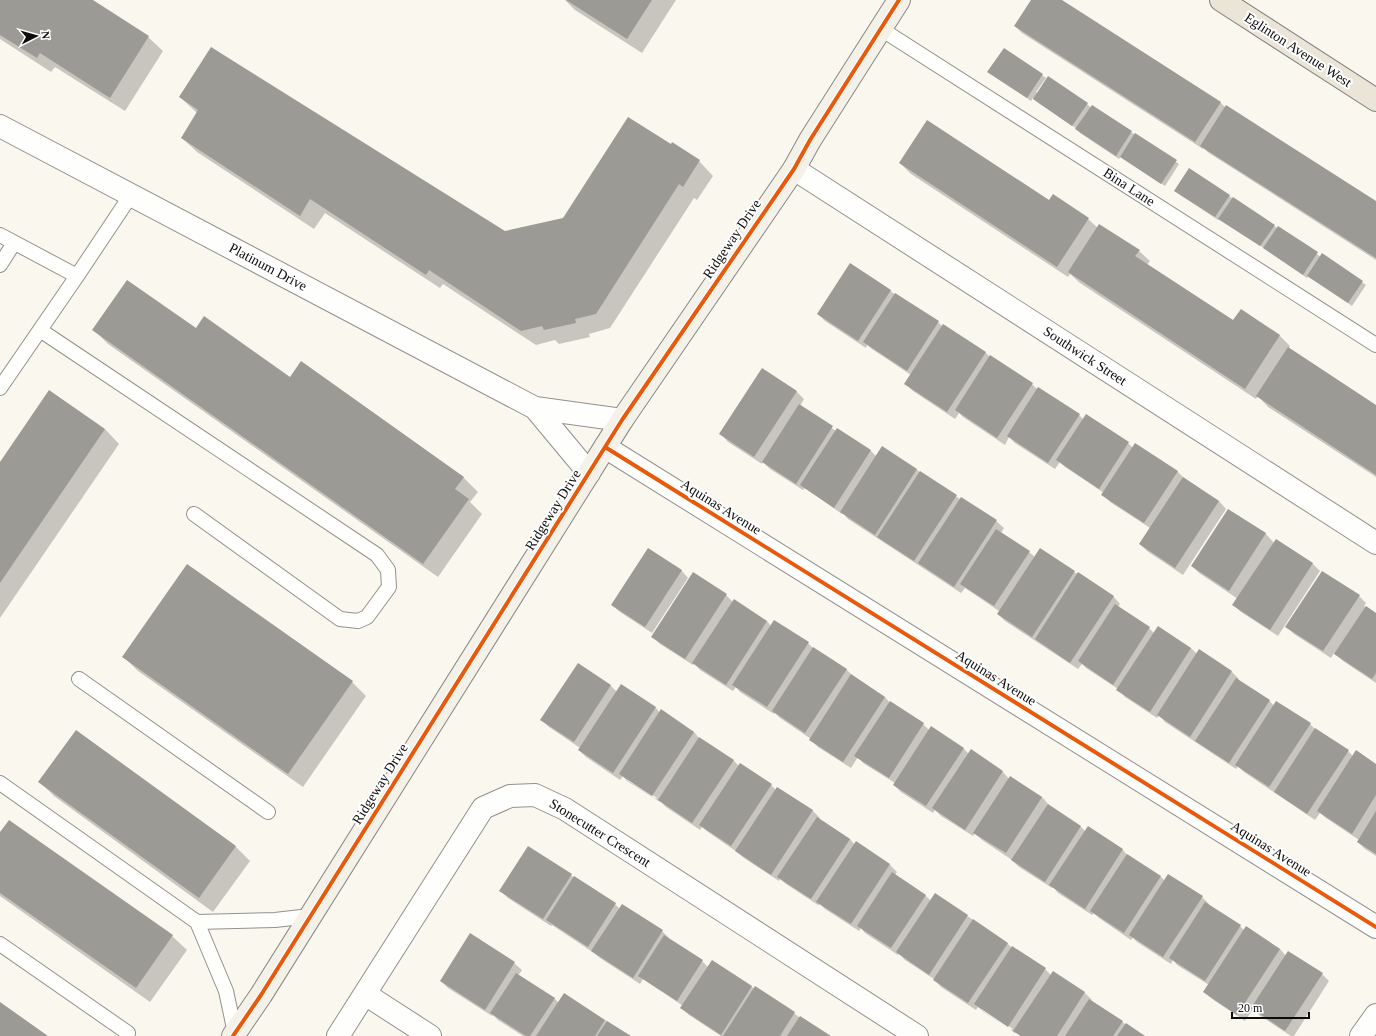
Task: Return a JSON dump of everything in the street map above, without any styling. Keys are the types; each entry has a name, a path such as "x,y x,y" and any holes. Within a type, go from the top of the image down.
{"main road":[{"name":"Eglinton Avenue West","path":"1221,0 1376,100"}],"street":[{"name":"Ridgeway Drive","path":"234,1034 310,916 622,420 794,169 810,140 882,29 899,0"},
{"name":"Platinum Drive","path":"0,126 535,408 622,420"},
{"name":"Southwick Street","path":"794,169 1376,543"},
{"name":"Platinum Drive","path":"535,408 589,473"},
{"name":"Aquinas Avenue","path":"605,447 1376,927"},
{"name":"Stonecutter Crescent","path":"338,1036 483,808 510,796 535,795 565,809 917,1036"},
{"path":"365,994 430,1036"},
{"path":"1362,1036 1376,1015"}],"lane":[{"name":"Bina Lane","path":"882,29 1376,345"},
{"path":"0,388 131,195"},
{"path":"0,235 77,276"},
{"path":"0,265 14,243"},
{"path":"40,330 377,555 388,570 389,588 367,617 358,621 340,619 194,514"},
{"path":"79,678 268,812"},
{"path":"0,783 197,922 226,991 234,1034"},
{"path":"197,922 275,920 310,916"},
{"path":"0,944 128,1032"}],"building":[{"path":"0,0 93,0 149,36 110,98 40,53 37,58 0,35"},
{"path":"566,0 652,0 627,39"},
{"path":"1031,0 1062,0 1221,102 1195,142 1014,26"},
{"path":"211,47 505,231 563,218 628,117 700,160 683,187 679,184 596,314 575,319 576,323 544,330 542,326 521,331 429,270 426,275 310,199 300,216 181,138 198,110 179,97"},
{"path":"1004,48 1043,74 1027,98 987,72"},
{"path":"1048,76 1088,103 1072,126 1033,99"},
{"path":"1092,105 1132,131 1116,156 1075,129"},
{"path":"1226,105 1376,201 1376,258 1200,146"},
{"path":"927,120 1049,200 1053,194 1089,218 1057,267 899,163"},
{"path":"1135,133 1177,160 1161,184 1120,157"},
{"path":"1189,168 1230,195 1215,217 1174,191"},
{"path":"1233,197 1275,225 1260,246 1218,219"},
{"path":"1099,224 1140,250 1135,256 1233,320 1241,309 1280,335 1245,389 1068,272"},
{"path":"1278,226 1318,252 1303,275 1263,248"},
{"path":"1322,253 1363,281 1348,303 1307,276"},
{"path":"850,263 891,290 858,341 817,314"},
{"path":"127,280 196,328 204,316 290,377 301,361 464,477 455,489 469,499 423,564 92,330"},
{"path":"895,293 939,321 907,371 863,342"},
{"path":"943,324 986,352 947,412 904,384"},
{"path":"1288,347 1376,405 1376,475 1256,396"},
{"path":"990,355 1033,383 997,438 955,410"},
{"path":"762,368 797,391 754,457 719,434"},
{"path":"1038,387 1080,414 1048,463 1007,436"},
{"path":"49,390 105,429 0,583 0,462"},
{"path":"799,404 833,426 796,484 762,462"},
{"path":"1086,414 1129,442 1099,489 1056,460"},
{"path":"837,428 871,450 834,508 800,485"},
{"path":"1135,443 1178,471 1144,523 1101,495"},
{"path":"882,446 917,469 875,535 840,512"},
{"path":"920,471 957,495 914,561 877,537"},
{"path":"1183,477 1219,501 1175,568 1139,544"},
{"path":"961,497 997,520 954,587 918,563"},
{"path":"1228,509 1266,533 1229,591 1191,566"},
{"path":"996,529 1030,551 994,606 960,584"},
{"path":"1276,539 1313,563 1270,630 1232,605"},
{"path":"648,548 682,570 645,627 611,605"},
{"path":"1040,548 1075,571 1032,637 997,614"},
{"path":"187,564 353,681 288,774 122,657"},
{"path":"1322,571 1360,595 1323,651 1285,627"},
{"path":"693,572 727,594 685,659 651,637"},
{"path":"1078,572 1114,596 1070,663 1035,639"},
{"path":"734,599 767,621 726,685 692,663"},
{"path":"1115,604 1150,627 1113,685 1078,661"},
{"path":"1366,606 1376,613 1376,673 1372,679 1334,654"},
{"path":"774,620 809,642 767,707 732,685"},
{"path":"1158,626 1191,648 1150,712 1116,690"},
{"path":"813,647 847,669 805,733 772,711"},
{"path":"1199,649 1232,671 1190,737 1157,715"},
{"path":"578,663 611,685 574,742 540,720"},
{"path":"851,674 885,697 843,762 809,740"},
{"path":"1236,678 1270,700 1229,763 1195,741"},
{"path":"621,684 656,707 613,773 578,750"},
{"path":"890,701 924,723 889,778 854,756"},
{"path":"1276,701 1311,723 1269,787 1235,765"},
{"path":"661,709 694,732 652,796 619,774"},
{"path":"931,726 964,748 926,806 893,785"},
{"path":"1315,728 1349,750 1307,814 1274,792"},
{"path":"76,730 236,846 199,898 38,782"},
{"path":"699,737 734,760 692,823 658,800"},
{"path":"971,749 1003,771 965,830 932,808"},
{"path":"1356,750 1376,764 1376,795 1352,834 1317,811"},
{"path":"740,763 772,784 731,846 699,825"},
{"path":"1010,776 1042,797 1006,853 973,833"},
{"path":"777,787 813,810 771,875 735,851"},
{"path":"1048,804 1081,826 1045,882 1011,860"},
{"path":"1376,811 1376,854 1357,842"},
{"path":"817,817 850,839 811,899 777,877"},
{"path":"9,820 173,935 136,988 0,893 0,832"},
{"path":"1088,826 1123,849 1085,909 1049,885"},
{"path":"856,841 890,864 851,924 816,902"},
{"path":"528,846 572,874 543,919 499,891"},
{"path":"1127,854 1161,876 1124,933 1090,911"},
{"path":"892,872 926,895 891,948 857,926"},
{"path":"1168,874 1203,896 1163,957 1129,935"},
{"path":"574,876 616,903 588,947 546,920"},
{"path":"935,893 968,915 929,975 896,952"},
{"path":"1205,902 1241,925 1205,981 1169,958"},
{"path":"622,904 663,930 633,978 591,951"},
{"path":"973,919 1008,943 968,1003 933,980"},
{"path":"1246,926 1280,949 1237,1015 1203,992"},
{"path":"470,933 515,962 485,1010 440,981"},
{"path":"664,935 703,960 677,1001 638,976"},
{"path":"1012,946 1046,968 1008,1027 974,1004"},
{"path":"1288,951 1323,973 1285,1031 1251,1008"},
{"path":"712,960 752,986 721,1035 680,1008"},
{"path":"1053,971 1085,992 1057,1036 1021,1036 1013,1031"},
{"path":"516,973 555,998 530,1036 526,1036 490,1013"},
{"path":"755,986 795,1012 780,1036 723,1036"},
{"path":"564,993 605,1020 595,1036 536,1036"},
{"path":"1089,999 1123,1021 1113,1036 1065,1036"},
{"path":"0,1002 48,1036 0,1036"},
{"path":"800,1016 831,1036 787,1036"},
{"path":"607,1021 631,1036 597,1036"},
{"path":"1126,1023 1145,1036 1117,1036"}],"cycle path":[{"path":"233,1036 261,995 622,420 794,169 810,140 899,0"},
{"path":"605,447 1376,927"}]}
